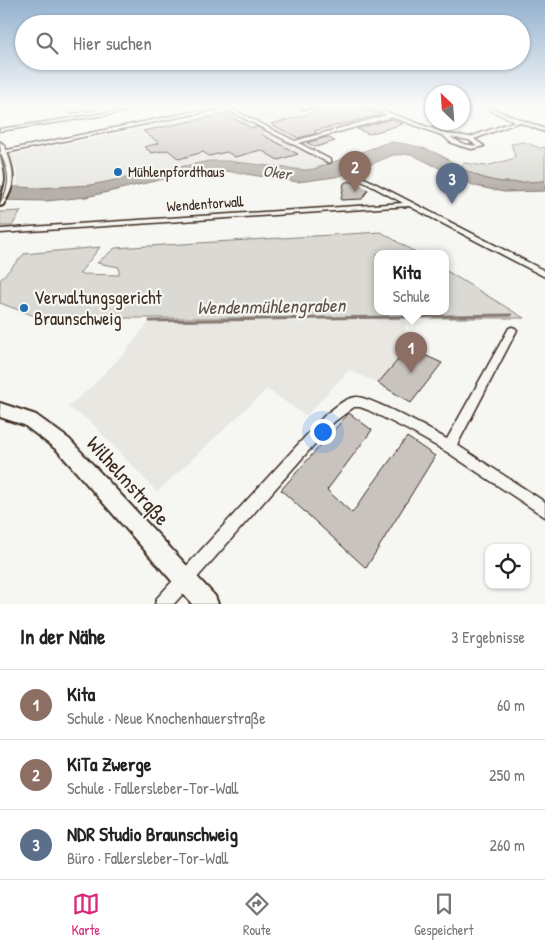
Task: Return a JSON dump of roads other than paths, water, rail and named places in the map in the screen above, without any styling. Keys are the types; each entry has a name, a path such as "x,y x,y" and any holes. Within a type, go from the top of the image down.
{"main road":[{"path":"1,148 11,175 3,194"},
{"path":"0,165 4,177 3,194"},
{"name":"Wilhelmstraße","path":"0,410 21,415 37,422 54,435 207,604"}],"street":[{"path":"1,148 76,134"},
{"path":"277,134 329,161"},
{"path":"294,143 325,134"},
{"path":"470,139 483,134"},
{"path":"446,135 470,139 481,146 474,148 458,144 449,140 446,135"},
{"path":"351,173 545,274"},
{"name":"Wendentorwall","path":"0,231 411,204"},
{"path":"450,446 512,330"},
{"path":"163,604 330,418 348,405 359,402 402,421 450,446 545,510"}],"water":[{"name":"Oker","path":"389,142 414,146 432,152 477,176 498,182 545,181 545,191 504,192 475,186 411,154 393,155 353,172 335,177 298,182 219,170 181,175 86,197 46,201 0,200 0,186 37,188 91,185 209,161 227,161 304,170 314,169"}],"waterway":[{"name":"Wendenmühlengraben","path":"150,321 511,315"}],"tram line":[{"path":"0,154 8,178 6,190 0,202"}],"place":[{"name":"Mühlenpfordthaus","path":"118,172"},
{"name":"KiTa Zwerge","path":"355,192"},
{"name":"NDR Studio Braunschweig","path":"452,204"},
{"name":"Verwaltungsgericht Braunschweig","path":"24,308"},
{"name":"Kita","path":"411,373"}]}
